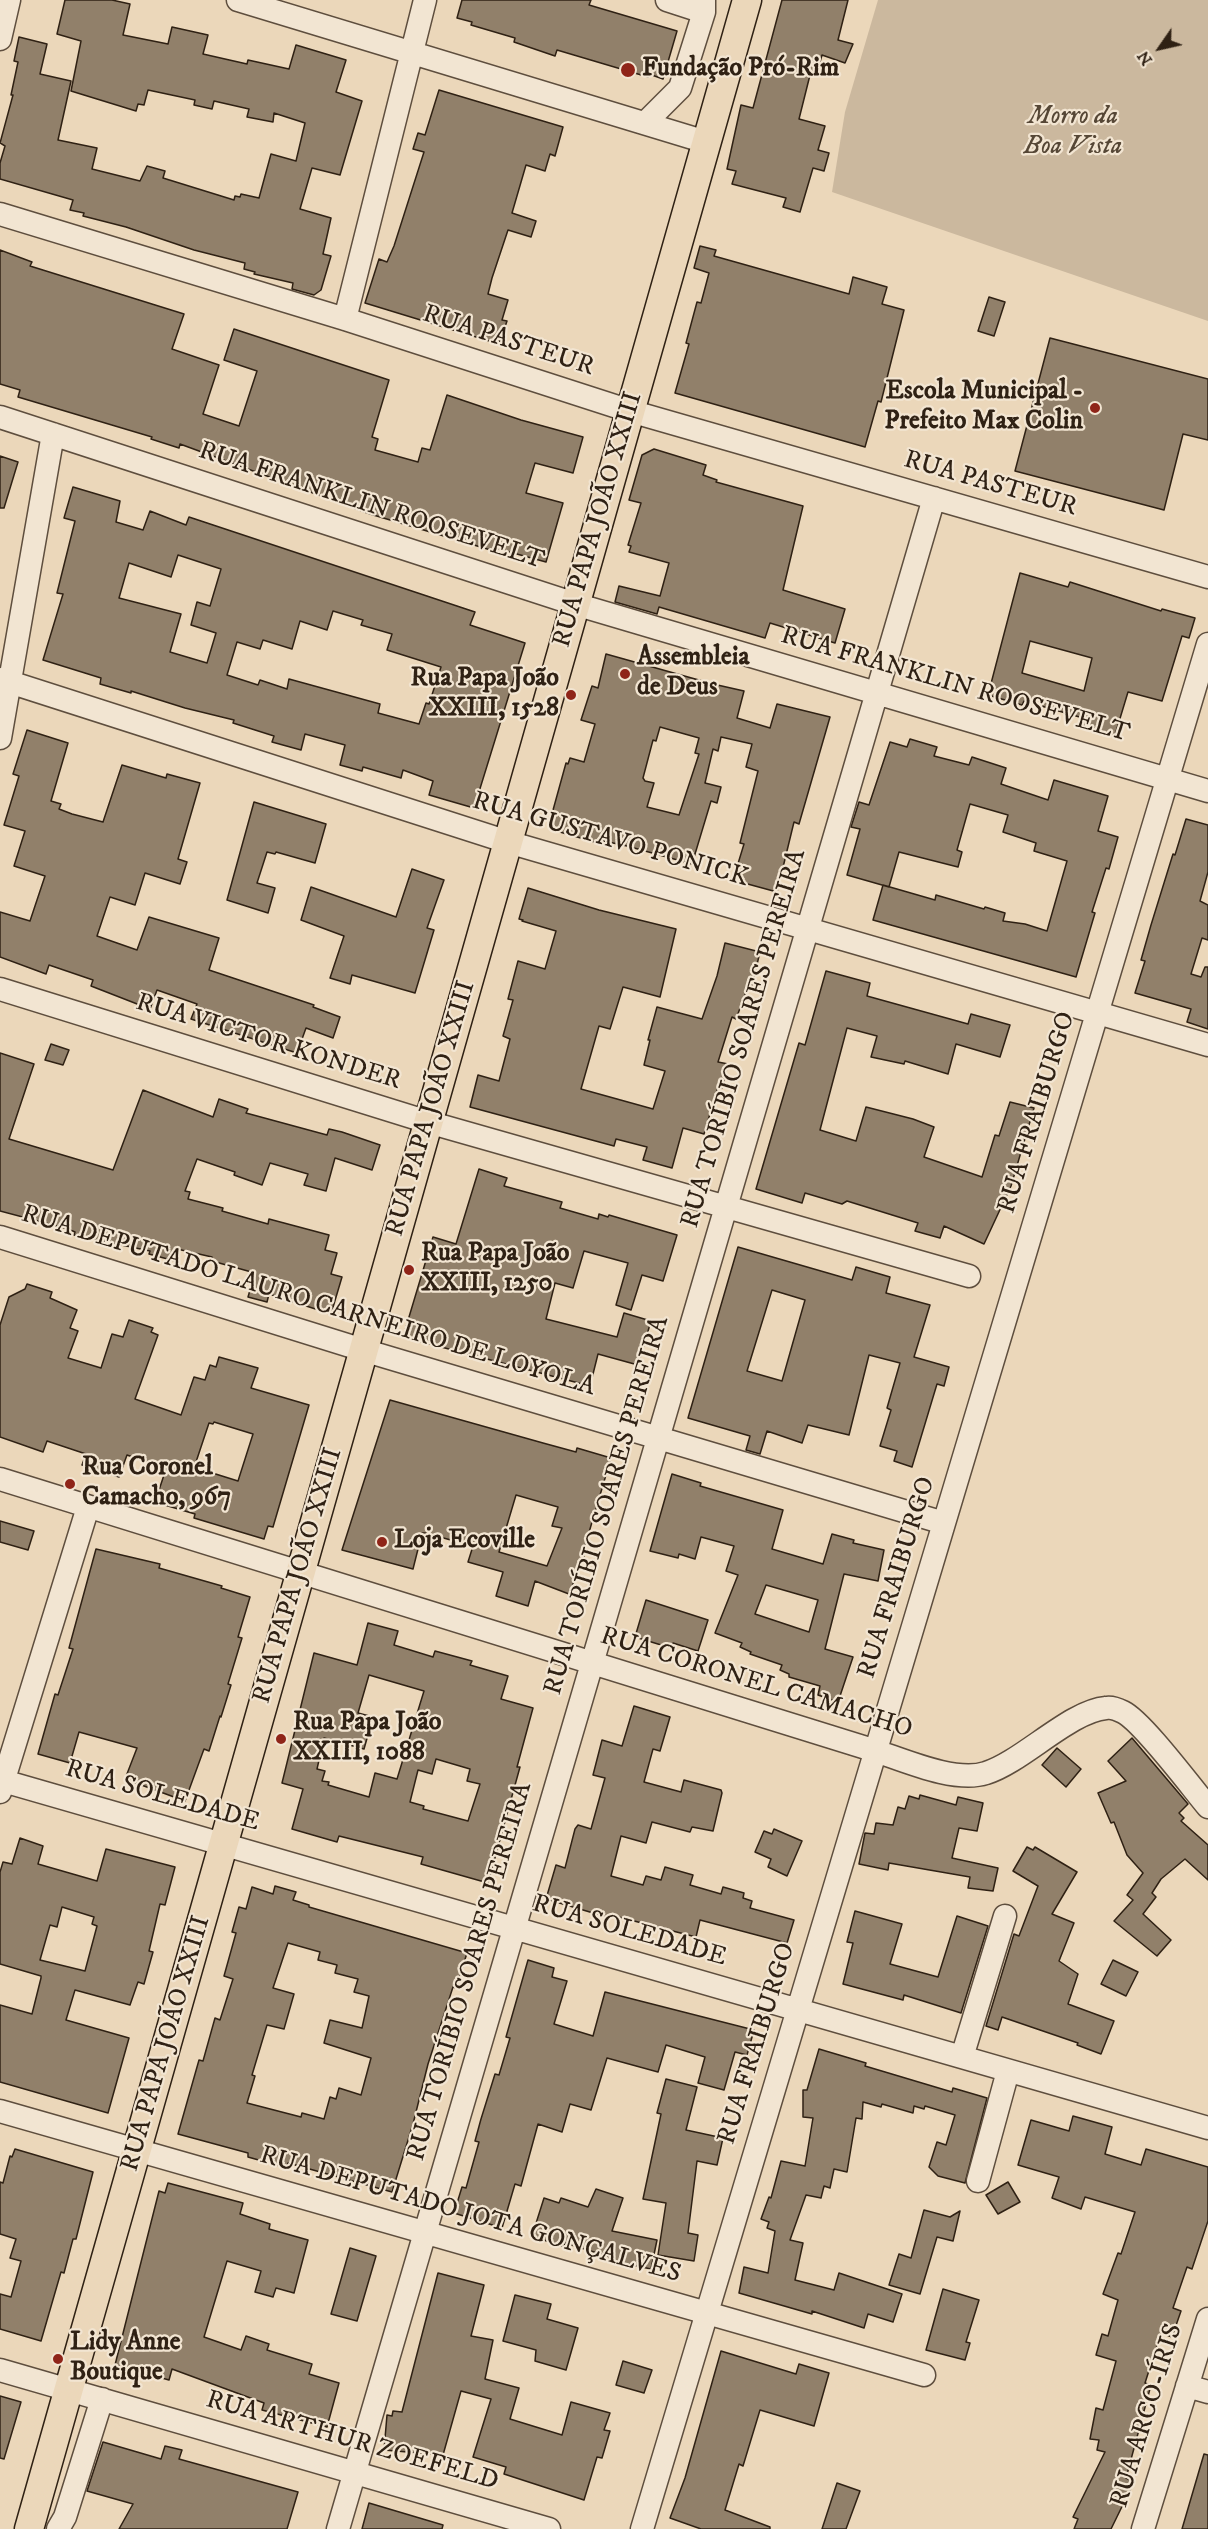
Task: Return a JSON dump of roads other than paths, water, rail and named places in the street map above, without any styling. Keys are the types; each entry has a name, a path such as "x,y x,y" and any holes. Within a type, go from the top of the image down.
{"main road":[{"name":"RUA PAPA JOÃO XXIII","path":"29,2529 747,0"}],"street":[{"path":"0,39 9,0"},
{"path":"238,0 706,142"},
{"path":"345,319 424,0"},
{"path":"646,122 680,88 704,6 667,0"},
{"name":"RUA PASTEUR","path":"0,214 345,319 630,411 1208,577"},
{"name":"RUA FRANKLIN ROOSEVELT","path":"0,417 575,603 1208,790"},
{"path":"0,738 5,680 52,434"},
{"name":"RUA TORÍBIO SOARES PEREIRA","path":"338,2529 934,498"},
{"name":"RUA FRAIBURGO","path":"642,2529 1208,644"},
{"name":"RUA GUSTAVO PONICK","path":"5,680 508,842 1208,1045"},
{"name":"RUA VICTOR KONDER","path":"0,989 428,1122 969,1276"},
{"name":"RUA DEPUTADO LAURO CARNEIRO DE LOYOLA","path":"0,1237 363,1350 944,1523"},
{"name":"RUA CORONEL CAMACHO","path":"0,1479 958,1775 987,1773 1066,1725 1091,1712 1107,1707 1126,1713 1147,1733 1208,1807"},
{"path":"1,1784 88,1507"},
{"name":"RUA SOLEDADE","path":"1,1784 223,1844 1208,2128"},
{"path":"962,2057 1005,1916"},
{"path":"978,2181 1008,2071"},
{"name":"RUA DEPUTADO JOTA GONÇALVES","path":"0,2111 924,2375"},
{"name":"RUA ARCO-ÍRIS","path":"1143,2529 1198,2389 1208,2319"},
{"name":"RUA ARTHUR ZOEFELD","path":"0,2370 549,2529"},
{"path":"58,2529 65,2517 102,2399"},
{"path":"51,2452 82,2462"}],"place":[{"name":"Fundação Pró-Rim","path":"628,70"},
{"name":"Escola Municipal - Prefeito Max Colin","path":"1095,408"},
{"name":"Assembleia de Deus","path":"625,674"},
{"name":"Rua Papa João XXIII, 1528","path":"571,695"},
{"name":"Rua Papa João XXIII, 1250","path":"409,1270"},
{"name":"Rua Coronel Camacho, 967","path":"70,1484"},
{"name":"Loja Ecoville","path":"382,1542"},
{"name":"Rua Papa João XXIII, 1088","path":"281,1739"},
{"name":"Lidy Anne Boutique","path":"58,2359"}],"park label":[{"name":"Morro da Boa Vista","path":"1073,133"}]}
